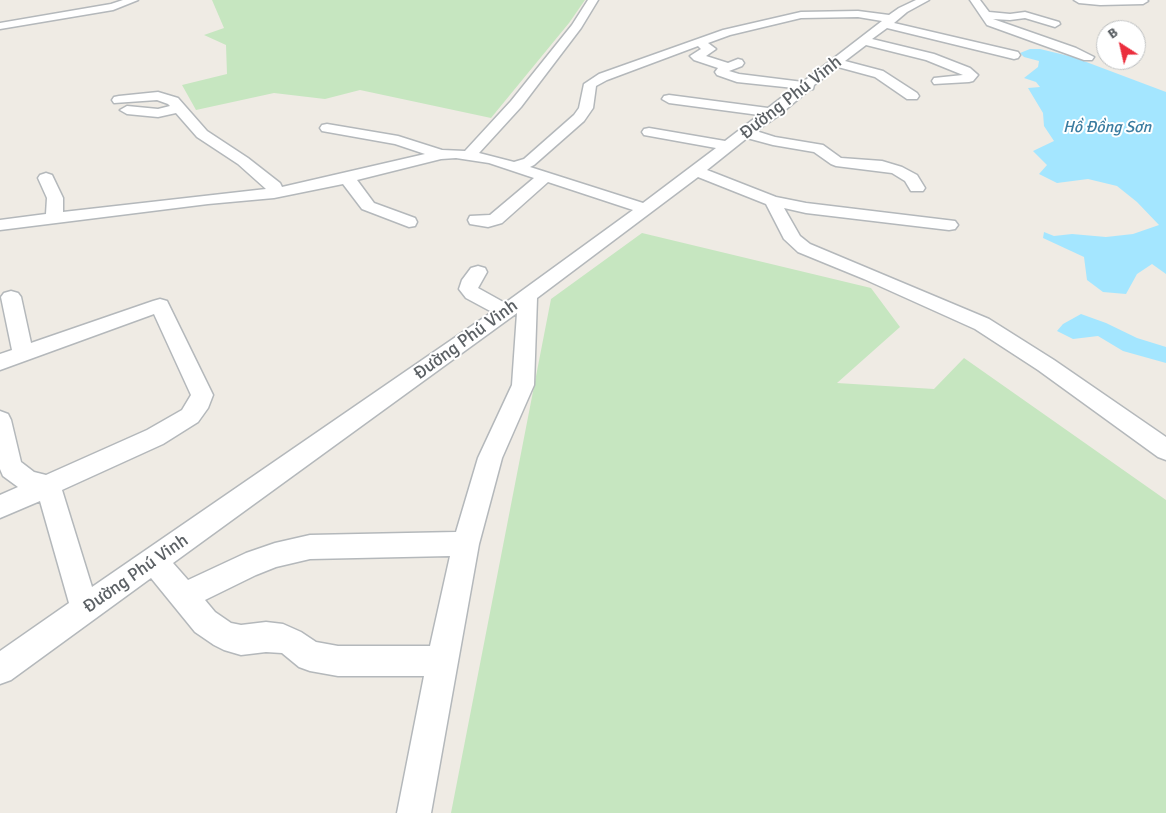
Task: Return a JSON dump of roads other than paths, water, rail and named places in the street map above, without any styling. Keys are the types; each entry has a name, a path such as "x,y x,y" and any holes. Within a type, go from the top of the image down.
{"street":[{"path":"0,26 113,7 134,0"},
{"path":"468,156 516,104 577,26 593,0"},
{"path":"975,0 991,23 1072,50 1088,58"},
{"path":"1079,0 1100,2 1143,1"},
{"name":"Đường Phú Vinh","path":"0,669 528,296 773,113 915,1"},
{"path":"34,5 45,19"},
{"path":"516,166 529,162 579,118 586,108 591,83 727,32 801,15 858,14 1014,55"},
{"path":"984,14 1010,17 1026,15 1055,24"},
{"path":"765,33 792,29 780,20"},
{"path":"865,41 930,57 966,70 972,75 969,78 938,81"},
{"path":"698,43 710,49 696,56 698,58 733,65 721,72 737,78 808,86"},
{"path":"837,63 880,74 912,96"},
{"path":"123,105 158,96 170,99 202,134 242,161 274,186 274,193"},
{"path":"668,99 773,113"},
{"path":"326,128 398,140 441,155"},
{"path":"649,132 729,146"},
{"path":"746,133 774,141 818,148 836,160 849,164 882,166 897,170 911,178 916,188"},
{"path":"0,225 208,199 274,193 347,178 441,155 491,159 646,209"},
{"path":"696,171 772,201 806,208 949,225"},
{"path":"476,220 488,222 496,219 546,176"},
{"path":"46,178 55,198 54,219"},
{"path":"347,178 368,206 388,216 409,222"},
{"path":"772,201 793,239 804,248 982,324 1046,365 1166,450"},
{"path":"478,272 471,280 468,290 506,312"},
{"path":"414,813 466,544 490,458 523,385 528,296"},
{"path":"11,297 23,354"},
{"path":"0,362 160,305 202,395 197,408 180,423 155,437 0,507"},
{"path":"0,420 7,458 12,469 26,480 48,486"},
{"path":"48,486 85,610"},
{"path":"183,597 246,566 310,547 466,544"},
{"path":"154,561 205,622 224,635 241,640 266,637 283,639 291,642 310,656 338,660 442,661"}],"water":[{"name":"Hồ Đồng Sơn","path":"1030,49 1040,49 1073,57 1096,66 1096,70 1108,70 1166,92 1166,274 1152,264 1137,274 1126,294 1103,292 1087,280 1084,257 1043,238 1044,232 1054,236 1072,234 1106,237 1133,234 1159,225 1137,202 1117,186 1088,179 1057,183 1039,174 1047,165 1033,151 1054,141 1044,126 1043,113 1028,88 1040,87 1036,82 1024,78 1038,67 1039,61 1024,57 1020,53"},
{"path":"1081,314 1106,323 1137,338 1166,347 1166,363 1123,351 1098,336 1073,339 1057,331 1063,324"}]}
